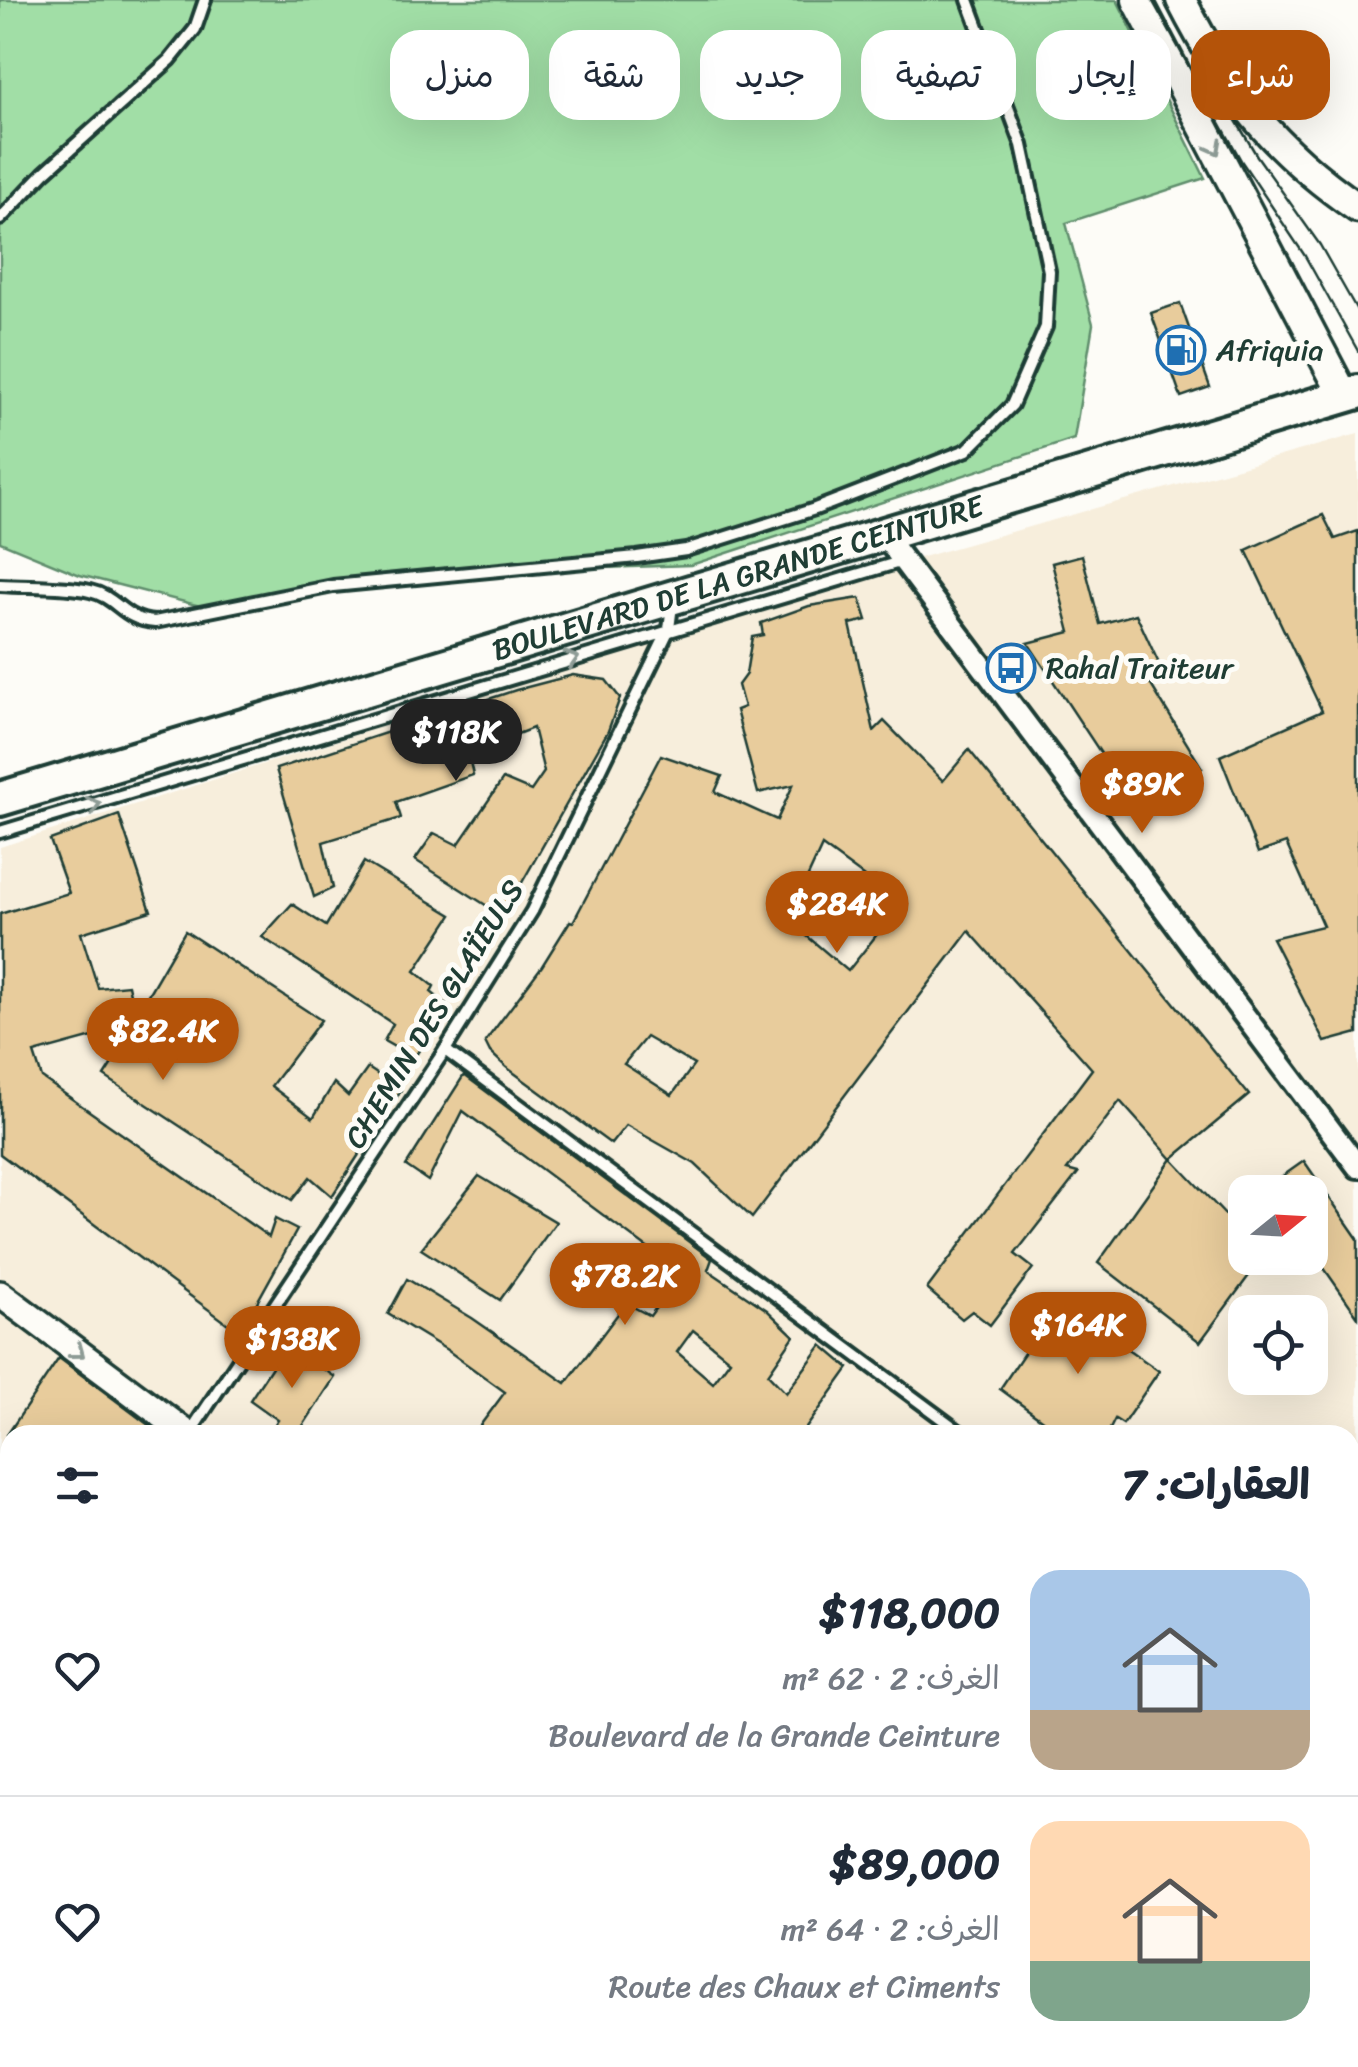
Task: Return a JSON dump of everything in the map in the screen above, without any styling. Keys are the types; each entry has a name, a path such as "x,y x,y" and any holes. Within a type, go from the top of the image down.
{"main road":[{"path":"1137,0 1351,394"},
{"path":"1180,0 1207,50 1246,108 1280,147 1358,208"},
{"name":"BOULEVARD DE LA GRANDE CEINTURE","path":"10,802 138,757 494,666 673,595 893,548 1351,394"}],"street":[{"path":"893,548 1358,1167"},
{"path":"0,1294 176,1425"}],"lane":[{"path":"0,220 44,173 170,60 194,28 204,0"},
{"path":"0,585 92,592 110,600 125,615 154,622 333,586 637,557 686,550 815,509 967,450 1012,405 1046,327 1049,271 1022,145 968,0"},
{"path":"0,832 10,802 154,787 494,666 669,629 893,548"},
{"name":"CHEMIN DES GLAÏEULS","path":"196,1425 445,1050 532,911 669,629 673,595"},
{"path":"138,757 154,787"},
{"path":"445,1050 951,1425"}],"shaded area":[{"path":"1358,434 1358,1425 0,1425 0,847 901,563"}],"green space":[{"path":"0,0 1117,0 1132,30 1036,30 1036,120 1171,120 1171,109 1205,178 1066,223 1093,324 1074,439 691,565 395,575 204,607 80,575 0,542"}],"building":[{"name":"Afriquia","path":"1180,303 1210,387 1181,397 1151,313"},
{"path":"1323,515 1335,539 1358,531 1358,1033 1325,1042 1272,938 1323,926 1286,843 1258,853 1220,756 1322,711 1246,550"},
{"path":"1082,555 1100,624 1136,614 1161,668 1143,672 1202,768 1137,808 1028,643 1070,632 1052,563"},
{"path":"860,598 867,620 850,624 874,731 884,721 943,781 969,750 1249,1095 1172,1159 1120,1101 1067,1170 1078,1173 1015,1254 1033,1268 990,1325 972,1311 962,1319 927,1289 1092,1069 969,931 752,1218 695,1164 626,1125 611,1144 506,1067 485,1042 570,921 573,922 661,755 722,776 715,792 777,820 793,785 758,793 736,710 744,707 738,685 746,674 752,637 763,635 761,623 809,606","holes":["822,846 901,904 848,971 788,920","646,1037 694,1065 672,1095 624,1064"]},
{"path":"573,675 606,680 620,698 608,731 503,916 415,860 434,833 458,845 503,779 531,791 544,772 533,728 468,753 473,775 396,802 401,818 323,842 333,888 314,897 276,769"},
{"path":"119,815 151,911 81,933 98,988 128,985 135,1017 185,931 321,1020 271,1086 313,1118 334,1083 348,1096 368,1068 401,1090 332,1196 310,1177 292,1200 104,1076 120,1051 111,1032 34,1053 42,1078 269,1237 275,1219 297,1230 240,1333 0,1154 0,914 69,893 50,840"},
{"path":"364,862 452,915 415,971 434,986 431,992 448,1006 414,1058 384,1041 393,1024 262,937 292,904 326,926"},
{"path":"464,1075 712,1259 708,1270 767,1310 794,1336 768,1374 786,1393 822,1345 849,1368 808,1425 480,1425 505,1392 388,1314 407,1279 566,1383 626,1303 650,1316 681,1273 463,1111 428,1181 406,1166","holes":["693,1330 730,1360 713,1383 677,1352"]},
{"path":"1172,1159 1228,1218 1228,1275 1249,1275 1235,1295 1228,1295 1228,1304 1200,1342 1098,1263"},
{"path":"1304,1161 1314,1175 1284,1175"},
{"path":"479,1176 556,1222 500,1300 421,1249"},
{"path":"1328,1196 1358,1239 1358,1317 1328,1274"},
{"path":"1059,1301 1159,1371 1123,1424 1115,1419 1112,1425 1049,1425 1000,1389"},
{"path":"287,1344 335,1377 304,1425 275,1425 278,1420 250,1400"},
{"path":"59,1358 149,1425 14,1425"}],"tram line":[{"path":"1152,0 1242,162 1305,256 1358,351"},
{"path":"1236,120 1320,245 1358,312"}],"place":[{"name":"Afriquia","path":"1181,350"},
{"name":"Rahal Traiteur","path":"1011,668"}]}
